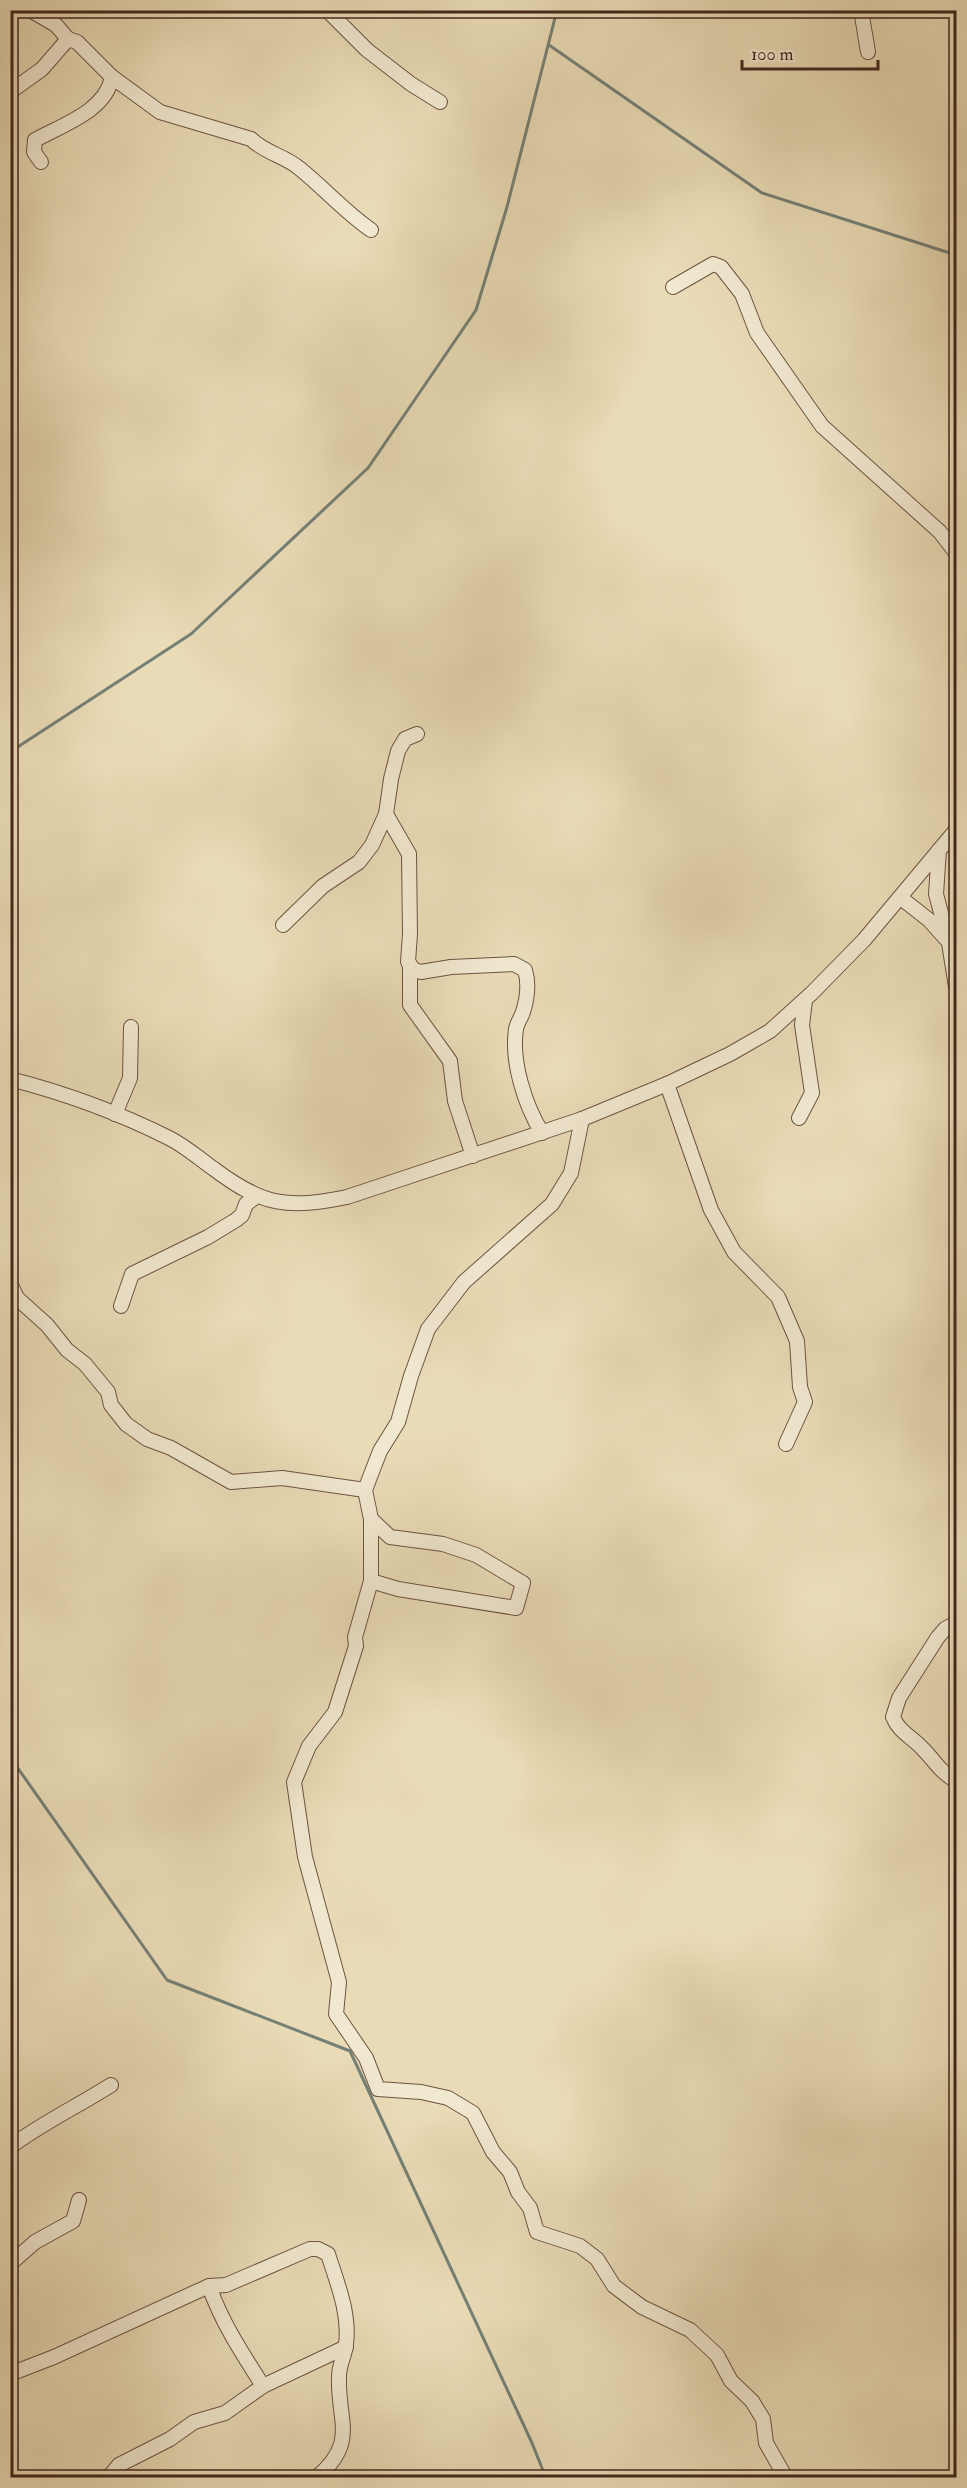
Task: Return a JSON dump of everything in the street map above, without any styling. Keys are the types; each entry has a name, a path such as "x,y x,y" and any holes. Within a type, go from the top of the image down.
{"street":[{"path":"30,10 56,25 68,39 77,42 112,77 160,112 251,139 260,147 297,166 371,230"},
{"path":"327,10 367,50 411,84 440,102"},
{"path":"861,10 868,52"},
{"path":"10,92 42,69 68,39"},
{"path":"40,162 34,152 35,140 84,113 99,102 110,85 112,77"},
{"path":"673,287 712,264 721,267 746,302 757,333 822,426 940,532 957,553"},
{"path":"283,925 323,886 359,862 372,845 386,814 391,778 398,751 405,739 417,734"},
{"path":"386,814 409,854 408,962 414,970 421,972 451,967 514,964 525,970 528,980 523,1011 516,1027 515,1054 533,1119 542,1133"},
{"path":"10,1079 79,1100 171,1139 226,1178 257,1196 283,1203 324,1202 374,1189 582,1119 667,1084 770,1031 805,1000 864,940 957,830"},
{"path":"939,850 936,894 957,987"},
{"path":"901,898 929,920 949,944"},
{"path":"410,964 410,1005 450,1060 455,1101 473,1156"},
{"path":"799,1118 812,1093 801,1025 805,1000"},
{"path":"115,1114 130,1078 131,1027"},
{"path":"667,1084 711,1210 734,1252 778,1297 797,1341 800,1387 806,1402 786,1444"},
{"path":"582,1119 571,1173 552,1204 464,1282 428,1329 398,1422 380,1451 365,1490 371,1519 371,1581 355,1636 356,1646 335,1712 309,1746 294,1782 305,1857 339,1982 336,2014 366,2058 378,2089 421,2092 448,2098 473,2113 493,2152 510,2172 518,2192 530,2208 537,2232 580,2246 597,2259 614,2286 642,2307 690,2330 717,2355 731,2381 752,2401 763,2419 766,2443 786,2478"},
{"path":"122,1306 132,1274 227,1226 242,1215 246,1204 257,1196"},
{"path":"10,1283 17,1298 47,1325 67,1350 85,1364 108,1392 111,1405 126,1424 147,1439 171,1448 231,1482 282,1478 365,1490"},
{"path":"371,1519 390,1537 443,1544 476,1555 523,1583 516,1608 398,1589 371,1581"},
{"path":"957,1623 945,1629 938,1637 899,1698 893,1717 900,1730 922,1748 938,1769 957,1781"},
{"path":"10,2147 34,2130 74,2109 111,2085"},
{"path":"10,2264 35,2242 73,2221 79,2200"},
{"path":"10,2374 54,2357 209,2286 226,2285 310,2249 324,2251 328,2254 346,2313 346,2347 339,2372 344,2433 340,2448 324,2471 316,2478"},
{"path":"209,2286 215,2307 229,2333 263,2386"},
{"path":"108,2478 119,2465 170,2439 194,2422 225,2413 263,2386 346,2347"}],"waterway":[{"path":"10,752 191,634 368,468 476,310 507,207 557,10"},
{"path":"549,45 762,193 956,255"},
{"path":"10,1757 167,1980 350,2051 532,2443 546,2478"}]}
